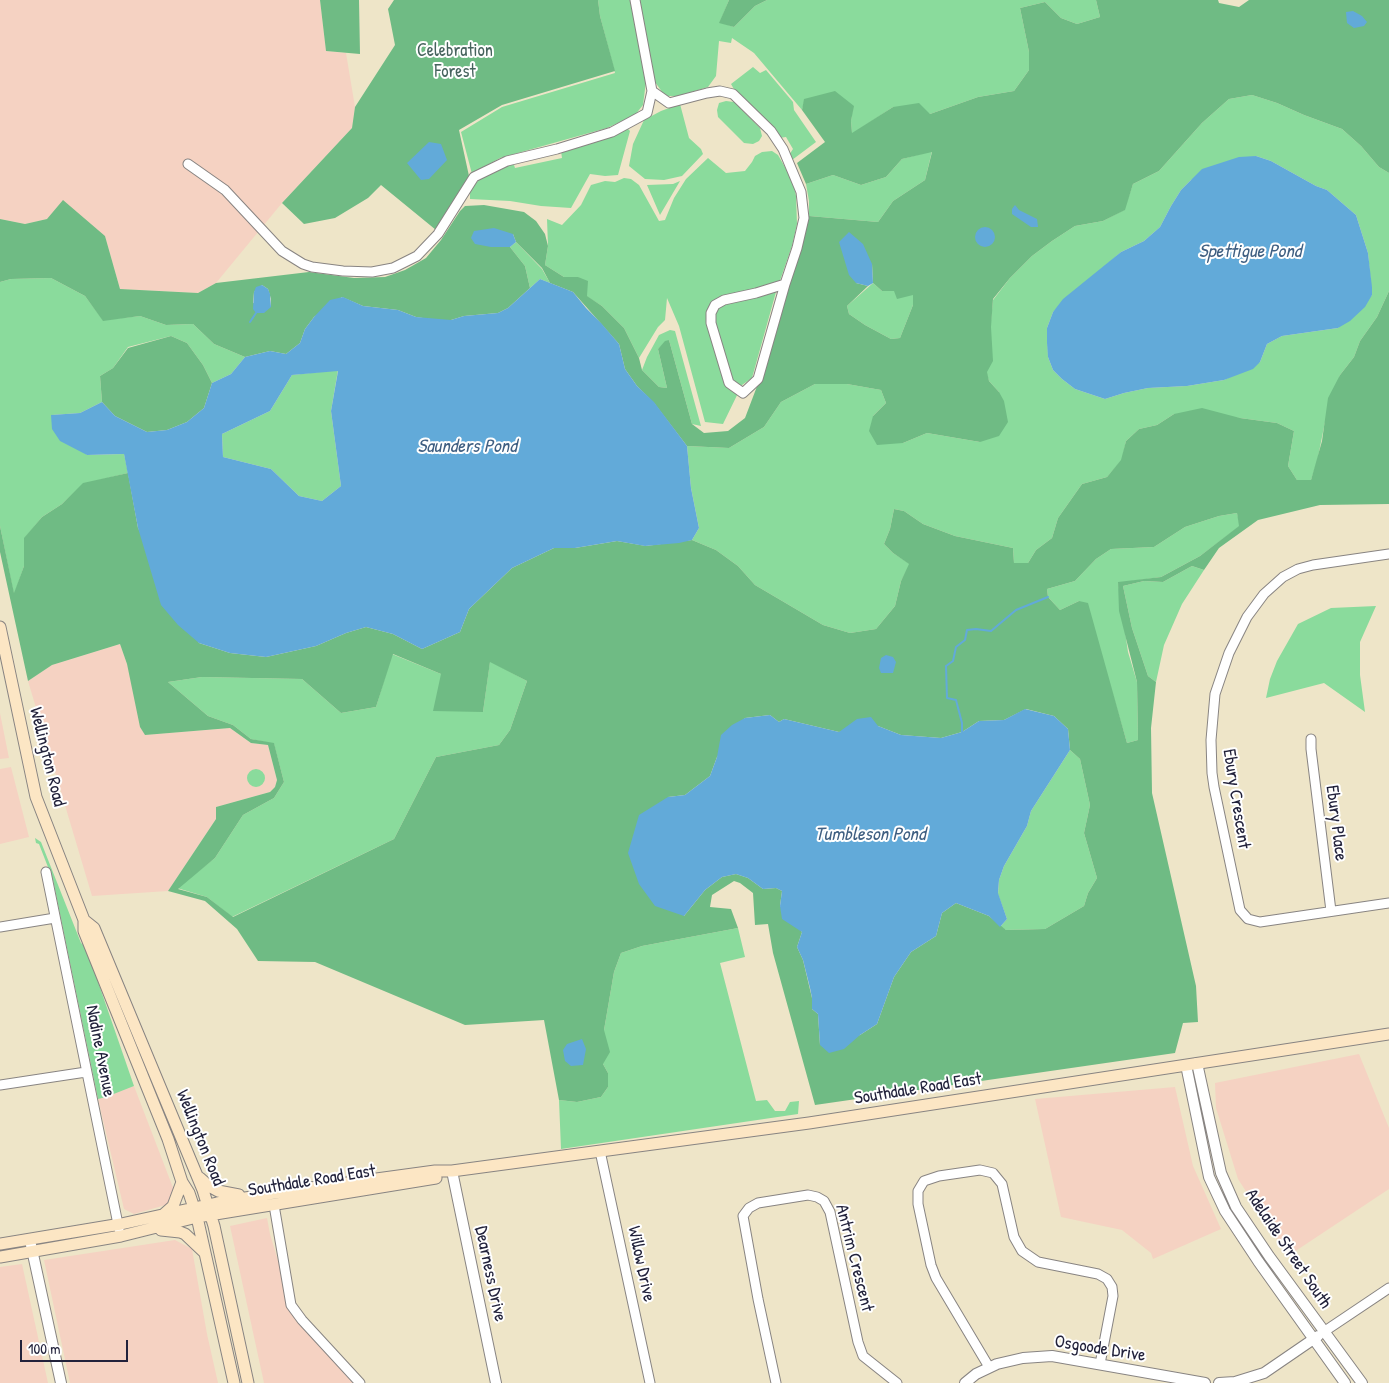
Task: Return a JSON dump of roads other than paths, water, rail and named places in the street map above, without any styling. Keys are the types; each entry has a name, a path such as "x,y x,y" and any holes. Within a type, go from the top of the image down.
{"main road":[{"name":"Wellington Road","path":"0,627 36,797 84,920 84,931 168,1139 182,1182 189,1193 205,1254 234,1383"},
{"name":"Wellington Road","path":"84,920 94,928 197,1175 209,1210 248,1383"},
{"name":"Southdale Road East","path":"209,1210 252,1196 809,1123 1389,1034"},
{"name":"Southdale Road East","path":"0,1257 33,1252 120,1230 162,1214 274,1205 436,1178 452,1171"},
{"path":"197,1175 218,1191 252,1196"},
{"path":"162,1214 173,1206 182,1182"},
{"name":"Southdale Road East","path":"0,1244 120,1230 150,1229 195,1212"},
{"path":"150,1229 185,1234 205,1254"}],"street":[{"path":"188,164 225,190 282,251 303,264 343,272 383,270 404,263 417,256 438,234 474,177 507,161 557,149 612,132 647,113 652,91 635,0"},
{"path":"652,91 668,103 720,91 733,94 771,131 783,149 799,185 804,218 797,248 758,379 743,392 729,383 711,323 711,313 715,305 724,300 785,284"},
{"name":"Ebury Crescent","path":"1389,554 1313,565 1298,569 1283,577 1264,594 1247,618 1229,653 1215,694 1211,740 1212,773 1240,910 1248,919 1260,922 1389,903"},
{"name":"Ebury Place","path":"1311,739 1331,911"},
{"name":"Nadine Avenue","path":"46,872 72,990 86,1072 120,1230"},
{"path":"0,927 55,918"},
{"name":"Adelaide Street South","path":"1191,1064 1222,1173 1236,1207 1269,1256 1362,1383"},
{"name":"Adelaide Street South","path":"1191,1064 1209,1177 1225,1210 1258,1262 1345,1383"},
{"path":"0,1085 86,1072"},
{"name":"Willow Drive","path":"600,1151 650,1383"},
{"path":"989,1367 936,1278 931,1265 918,1204 918,1191 924,1182 939,1176 980,1170 993,1173 1002,1184 1014,1237 1022,1251 1038,1262 1098,1274 1107,1279 1112,1287 1113,1296 1100,1364"},
{"name":"Dearness Drive","path":"452,1171 496,1383"},
{"name":"Antrim Crescent","path":"776,1383 758,1299 744,1216 749,1208 758,1203 808,1195 824,1201 830,1212 858,1342 863,1356 897,1383"},
{"path":"274,1205 290,1305 360,1383"},
{"path":"30,1239 61,1383"},
{"path":"1219,1383 1235,1382 1264,1373 1389,1288"},
{"name":"Osgoode Drive","path":"965,1383 976,1374 996,1364 1024,1358 1052,1356 1205,1383"}],"water":[{"path":"1353,11 1362,16 1367,22 1364,26 1354,28 1347,23 1346,12"},
{"path":"429,142 441,144 447,160 429,179 421,180 407,163"},
{"name":"Spettigue Pond","path":"1256,156 1271,161 1316,186 1327,190 1356,215 1368,253 1372,287 1372,295 1365,307 1350,321 1338,328 1282,336 1267,344 1260,362 1253,369 1224,380 1187,386 1148,388 1105,399 1075,389 1062,379 1053,370 1048,357 1047,328 1053,312 1063,299 1121,252 1144,241 1160,227 1181,190 1202,169 1239,157"},
{"path":"1015,205 1019,210 1037,219 1038,227 1031,227 1012,214 1012,209"},
{"path":"985,227 992,230 995,237 992,244 985,247 978,244 975,237 978,230"},
{"path":"494,228 513,234 516,242 510,247 491,247 475,244 471,238 474,231"},
{"path":"849,232 863,244 872,264 873,283 868,286 856,283 849,275 839,242"},
{"name":"Saunders Pond","path":"540,279 573,292 601,323 619,344 625,369 637,386 654,402 687,446 691,488 699,528 692,540 679,543 645,546 617,541 575,548 554,548 512,568 469,609 460,632 422,649 393,634 366,627 316,646 266,657 230,653 199,643 178,625 161,605 138,528 124,454 87,455 60,441 52,429 51,415 80,413 102,402 115,416 147,432 167,430 187,422 204,408 212,383 231,374 245,357 270,351 286,354 300,343 305,329 330,300 343,297 363,306 398,310 416,317 451,320 464,316 498,313 508,308","holes":["338,371 331,411 341,486 322,501 299,496 271,469 223,457 222,434 270,411 292,375"]},
{"path":"262,285 268,289 271,307 264,313 256,313 253,309 254,292 256,287"},
{"path":"886,655 893,657 896,662 893,673 881,673 879,668 881,658"},
{"name":"Tumbleson Pond","path":"1025,709 1054,716 1068,729 1070,750 1031,811 1027,826 1004,866 999,880 998,893 1007,919 1000,927 989,916 956,903 942,913 936,936 911,952 894,977 877,1024 844,1049 829,1053 820,1045 818,1014 812,1009 810,988 803,960 797,947 802,932 782,919 780,906 782,891 776,888 763,889 748,878 736,874 722,877 705,890 684,916 655,906 639,884 628,853 639,815 668,797 685,795 710,776 717,757 721,735 732,725 745,718 770,715 779,722 784,719 839,732 857,719 871,717 878,726 901,735 941,738 962,732 979,721 1004,720"},
{"path":"582,1039 586,1049 583,1065 571,1066 565,1061 563,1050 567,1044"}],"waterway":[{"path":"250,322 256,313"},
{"path":"962,732 962,723 956,700 947,698 946,666 953,661 956,647 965,640 967,630 991,631 1016,610 1048,597"}],"park label":[{"name":"Celebration Forest","path":"455,61"}]}
